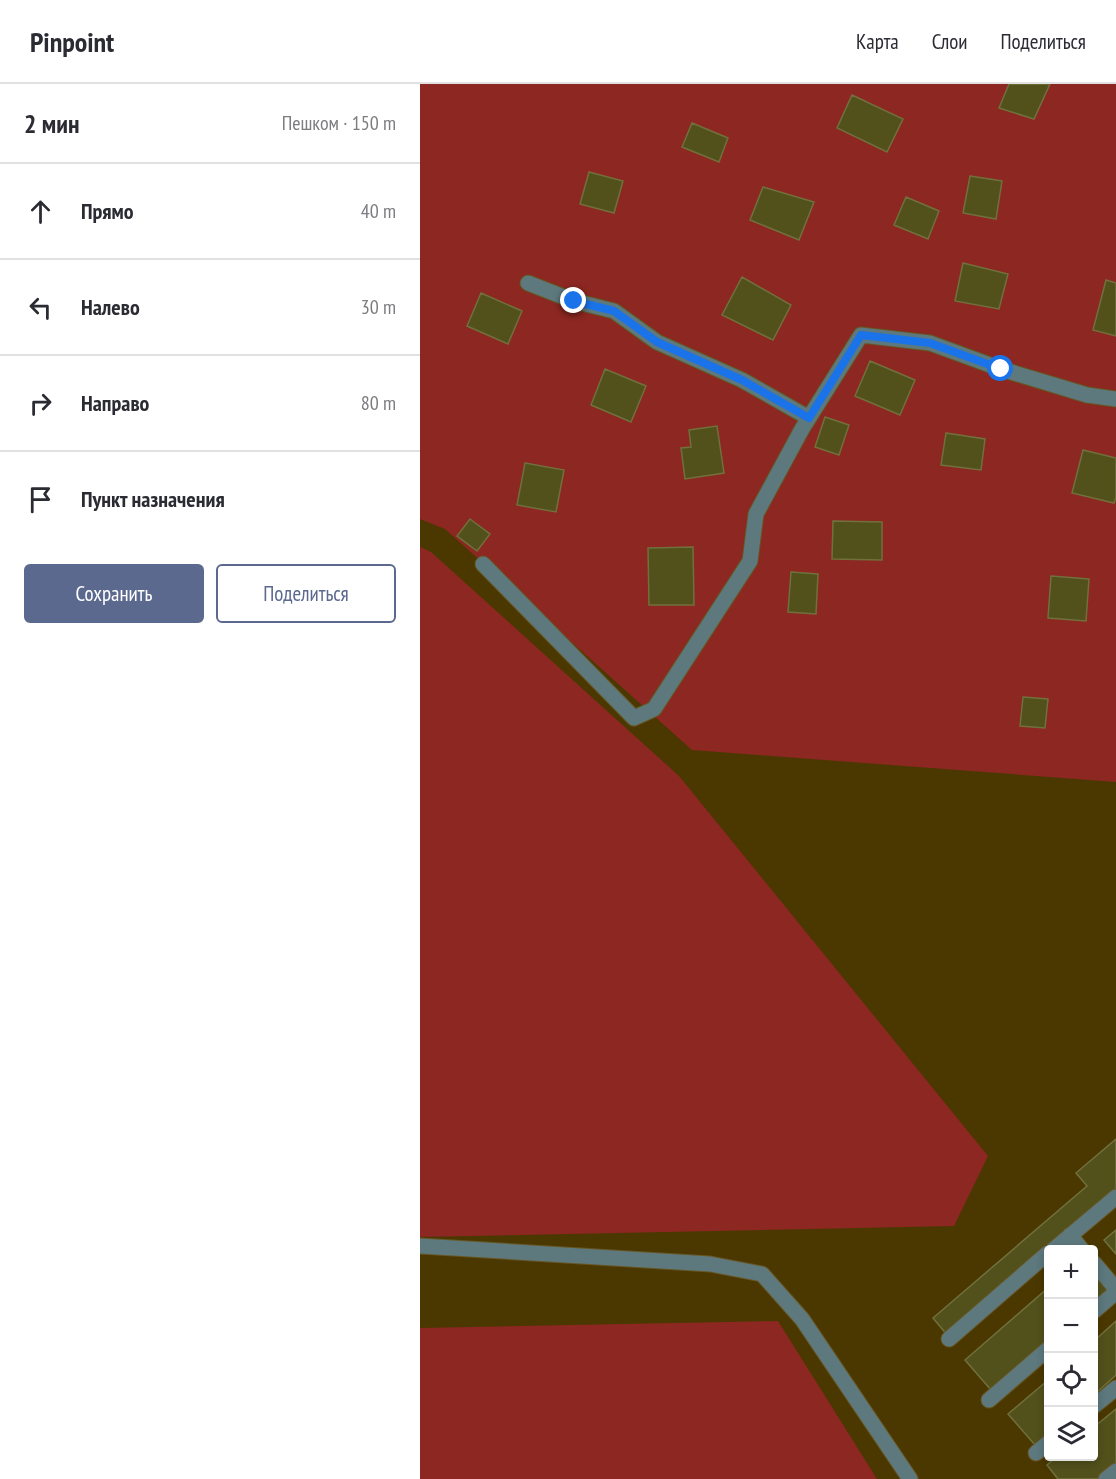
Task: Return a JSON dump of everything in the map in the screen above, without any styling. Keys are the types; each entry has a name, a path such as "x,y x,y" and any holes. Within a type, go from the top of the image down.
{"street":[{"path":"528,283 574,301 614,311 657,342 742,380 809,418"},
{"path":"483,564 634,718 654,709 750,561 756,513 809,418 861,335 930,343 1001,369 1088,396 1116,399"},
{"path":"1059,1245 1116,1197"},
{"path":"1070,1235 1078,1245"},
{"path":"420,1245 710,1264 762,1274 802,1319 910,1479"},
{"path":"949,1339 1044,1256"},
{"path":"1098,1268 1116,1290 1098,1307"},
{"path":"989,1400 1044,1352"},
{"path":"1098,1403 1116,1388"},
{"path":"1036,1453 1044,1446"},
{"path":"1106,1479 1116,1471"}],"shaded area":[{"path":"420,84 1116,84 1116,782 692,750 445,529 420,519"},
{"path":"420,547 431,552 679,776 988,1156 954,1226 420,1237"},
{"path":"778,1321 877,1479 420,1479 420,1328"}],"building":[{"path":"1009,84 1050,84 1034,119 999,108"},
{"path":"852,95 903,119 887,152 837,128"},
{"path":"692,123 728,138 719,162 682,147"},
{"path":"589,172 623,181 614,213 580,204"},
{"path":"970,176 1002,181 996,219 963,213"},
{"path":"763,187 814,202 799,240 750,220"},
{"path":"906,197 939,211 928,239 894,225"},
{"path":"963,263 1008,274 999,309 955,301"},
{"path":"742,277 791,305 773,340 722,315"},
{"path":"1106,280 1116,283 1116,336 1093,330"},
{"path":"481,293 522,311 508,344 467,326"},
{"path":"870,361 915,380 900,415 855,396"},
{"path":"605,369 646,386 631,422 591,405"},
{"path":"825,417 849,425 839,455 815,447"},
{"path":"717,426 724,473 685,479 681,448 691,447 689,430"},
{"path":"946,433 985,439 981,470 941,465"},
{"path":"1083,450 1116,458 1114,503 1072,493"},
{"path":"525,463 564,470 556,512 517,505"},
{"path":"470,519 490,534 477,551 457,536"},
{"path":"833,521 882,522 882,560 832,559"},
{"path":"693,547 694,605 649,605 648,548"},
{"path":"791,572 818,574 816,614 788,612"},
{"path":"1051,576 1089,579 1086,621 1048,618"},
{"path":"1023,697 1048,699 1045,728 1020,726"},
{"path":"1116,1139 1116,1192 1054,1245 1044,1245 1044,1254 948,1336 933,1318 1087,1186 1076,1173"},
{"path":"1116,1230 1116,1254 1104,1240"},
{"path":"1098,1271 1111,1286 1098,1298"},
{"path":"1044,1291 1044,1344 991,1390 965,1360"},
{"path":"1116,1321 1116,1375 1098,1391 1098,1353 1098,1337"},
{"path":"1044,1383 1044,1437 1035,1445 1008,1414"},
{"path":"1116,1409 1116,1463 1097,1479 1058,1479 1047,1465 1051,1461 1098,1461 1098,1424"}],"route":[{"path":"574,301 614,311 657,342 742,380 809,418 861,335 930,343 1001,369"}]}
